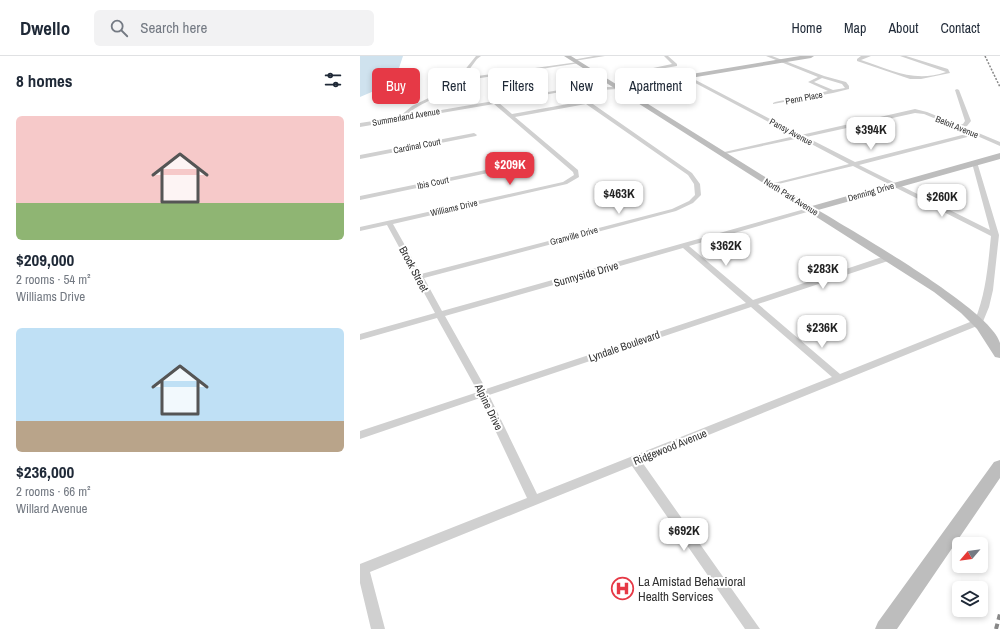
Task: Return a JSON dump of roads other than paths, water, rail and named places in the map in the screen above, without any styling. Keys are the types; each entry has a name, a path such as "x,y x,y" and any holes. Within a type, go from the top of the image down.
{"street":[{"path":"469,68 475,58 479,56"},
{"name":"North Park Avenue","path":"567,56 587,68"},
{"path":"480,77 603,56"},
{"path":"658,68 675,65 666,56"},
{"path":"768,56 781,61"},
{"path":"696,75 811,56"},
{"path":"869,56 862,57 858,60 904,77 915,79 948,73 946,70 902,56"},
{"name":"Penn Place","path":"775,103 847,88 847,86 837,81 822,77 781,61"},
{"name":"Penn Place","path":"822,77 810,82 833,92"},
{"name":"Pansy Avenue","path":"696,82 853,164 995,235"},
{"path":"958,90 968,121 965,125 958,127"},
{"path":"401,118 404,113 428,101"},
{"name":"Summerland Avenue","path":"360,125 488,103"},
{"name":"Williams Drive","path":"360,229 565,183 577,176 576,171 497,104"},
{"path":"511,116 576,104"},
{"name":"Granville Drive","path":"418,277 674,210 690,202 698,195 697,184 690,174 590,104"},
{"name":"North Park Avenue","path":"643,104 812,209 961,306 979,322 1000,354"},
{"name":"Beloit Avenue","path":"800,136 915,111 925,113 1000,144"},
{"path":"772,185 974,134"},
{"name":"Cardinal Court","path":"360,157 474,135"},
{"path":"722,154 800,136"},
{"name":"Denning Drive","path":"812,209 1000,156"},
{"path":"975,163 995,235 989,290 985,307 979,322"},
{"name":"Ibis Court","path":"360,198 505,168"},
{"name":"Sunnyside Drive","path":"361,335 439,315 812,209"},
{"name":"Brock Street","path":"389,222 439,315"},
{"path":"685,246 839,378"},
{"name":"Lyndale Boulevard","path":"360,435 888,258"},
{"name":"Alpine Drive","path":"439,315 483,394 534,501"},
{"name":"Ridgewood Avenue","path":"362,569 979,322"},
{"path":"635,461 753,629"},
{"path":"885,629 1000,466"},
{"path":"362,569 378,629"}],"water":[{"path":"360,56 403,56 399,68 372,68 372,92 360,97"}],"railway":[{"path":"985,56 1000,87"},
{"path":"996,629 1000,614"}],"place":[{"name":"La Amistad Behavioral Health Services","path":"623,588"}]}
